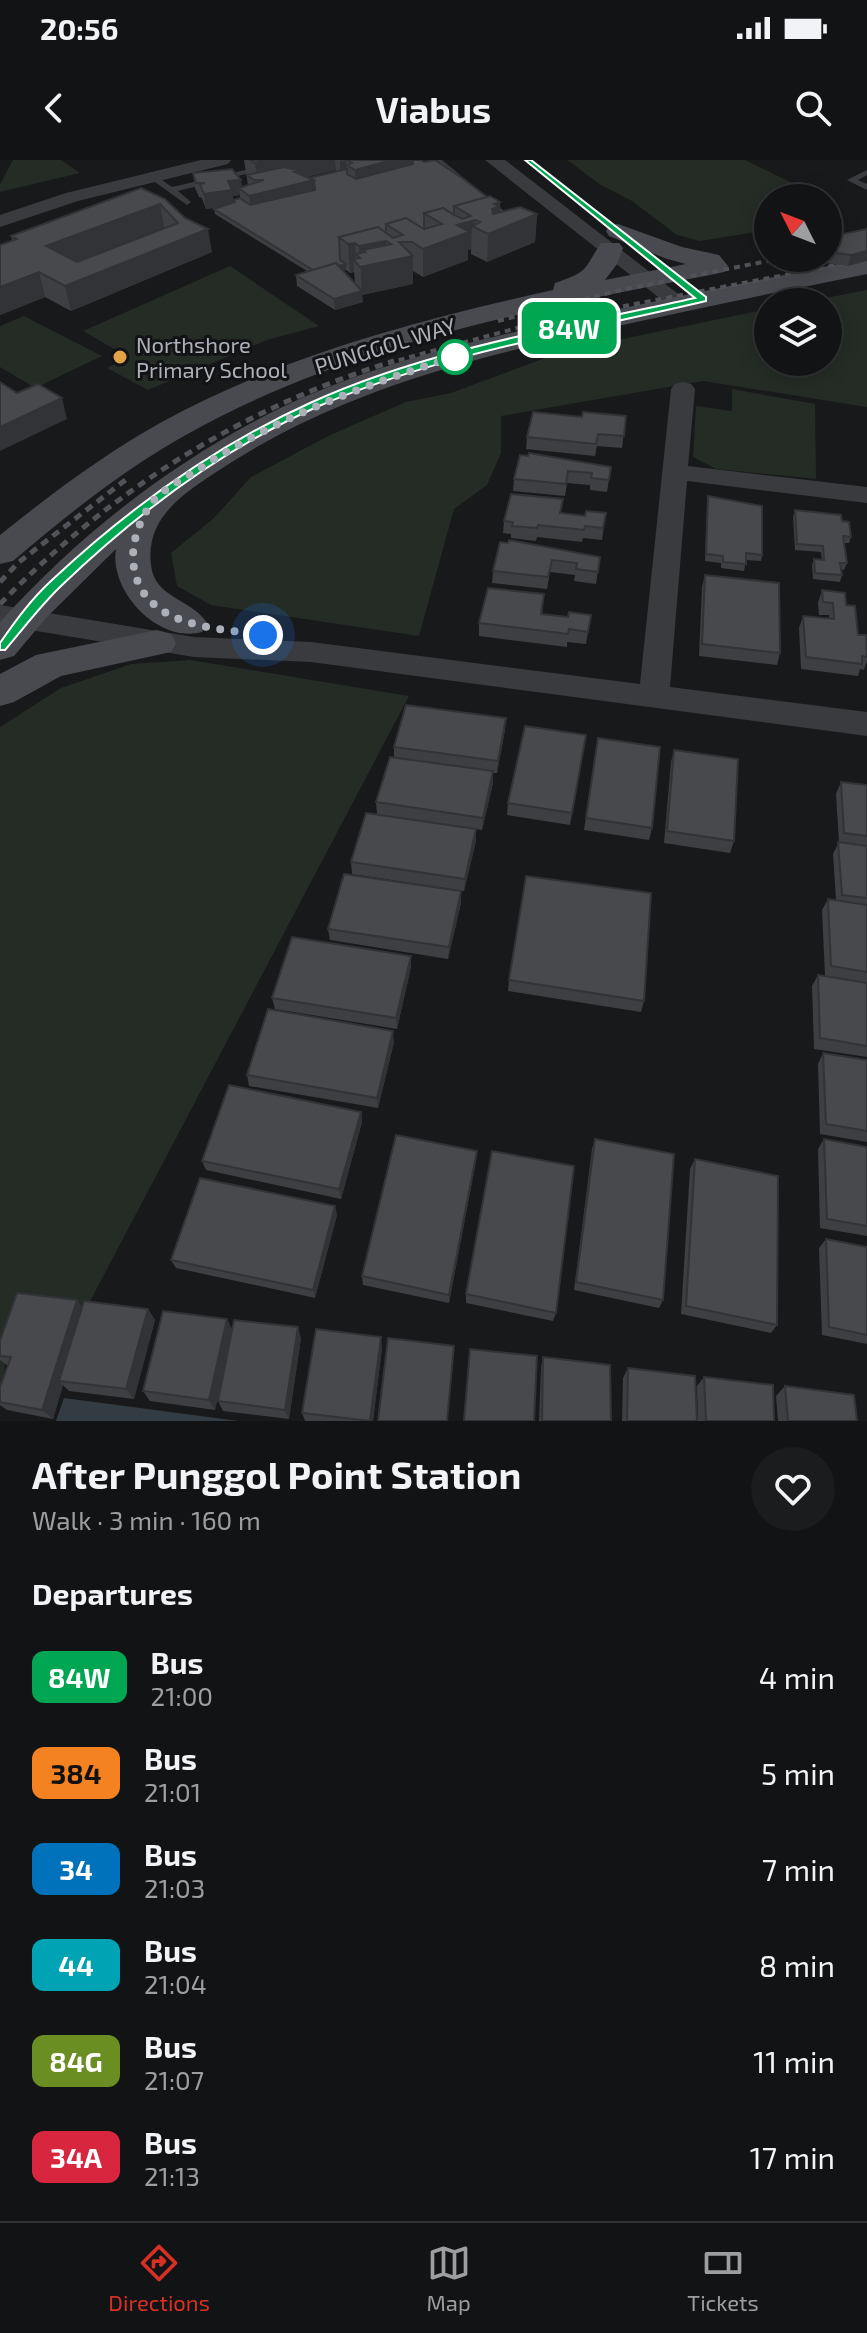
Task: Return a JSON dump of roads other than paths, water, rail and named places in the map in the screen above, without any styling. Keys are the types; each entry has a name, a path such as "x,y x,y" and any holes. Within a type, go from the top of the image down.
{"main road":[{"name":"PUNGGOL WAY","path":"0,553 38,521 112,468 184,424 262,386 344,356 502,311 736,262 676,254 612,234"},
{"path":"502,311 586,282 601,270 612,234"},
{"name":"PUNGGOL WAY","path":"13,615 155,500 246,439 315,404 370,383 490,346 867,266"},
{"path":"0,692 50,665 172,633 156,607 144,596 136,579 131,554 136,534 155,500"},
{"path":"0,533 38,521"}],"street":[{"path":"0,210 56,192 182,160"},
{"path":"0,221 72,197 222,160"},
{"path":"494,160 612,234 691,301"},
{"path":"654,696 683,389"},
{"path":"675,472 867,495"},
{"path":"13,615 172,633 257,654 311,652 867,724"}],"lane":[{"path":"171,190 298,160"},
{"path":"437,160 475,190"},
{"path":"867,172 851,180 867,187"},
{"path":"152,177 187,202"}],"railway":[{"path":"389,363 532,324 867,259"},
{"path":"498,321 621,290 754,264"},
{"path":"389,363 394,361"},
{"path":"0,604 87,525 133,489 182,457 284,403 389,363"},
{"path":"0,582 19,562 128,478"}],"place":[{"name":"Northshore Primary School","path":"120,357"}]}
